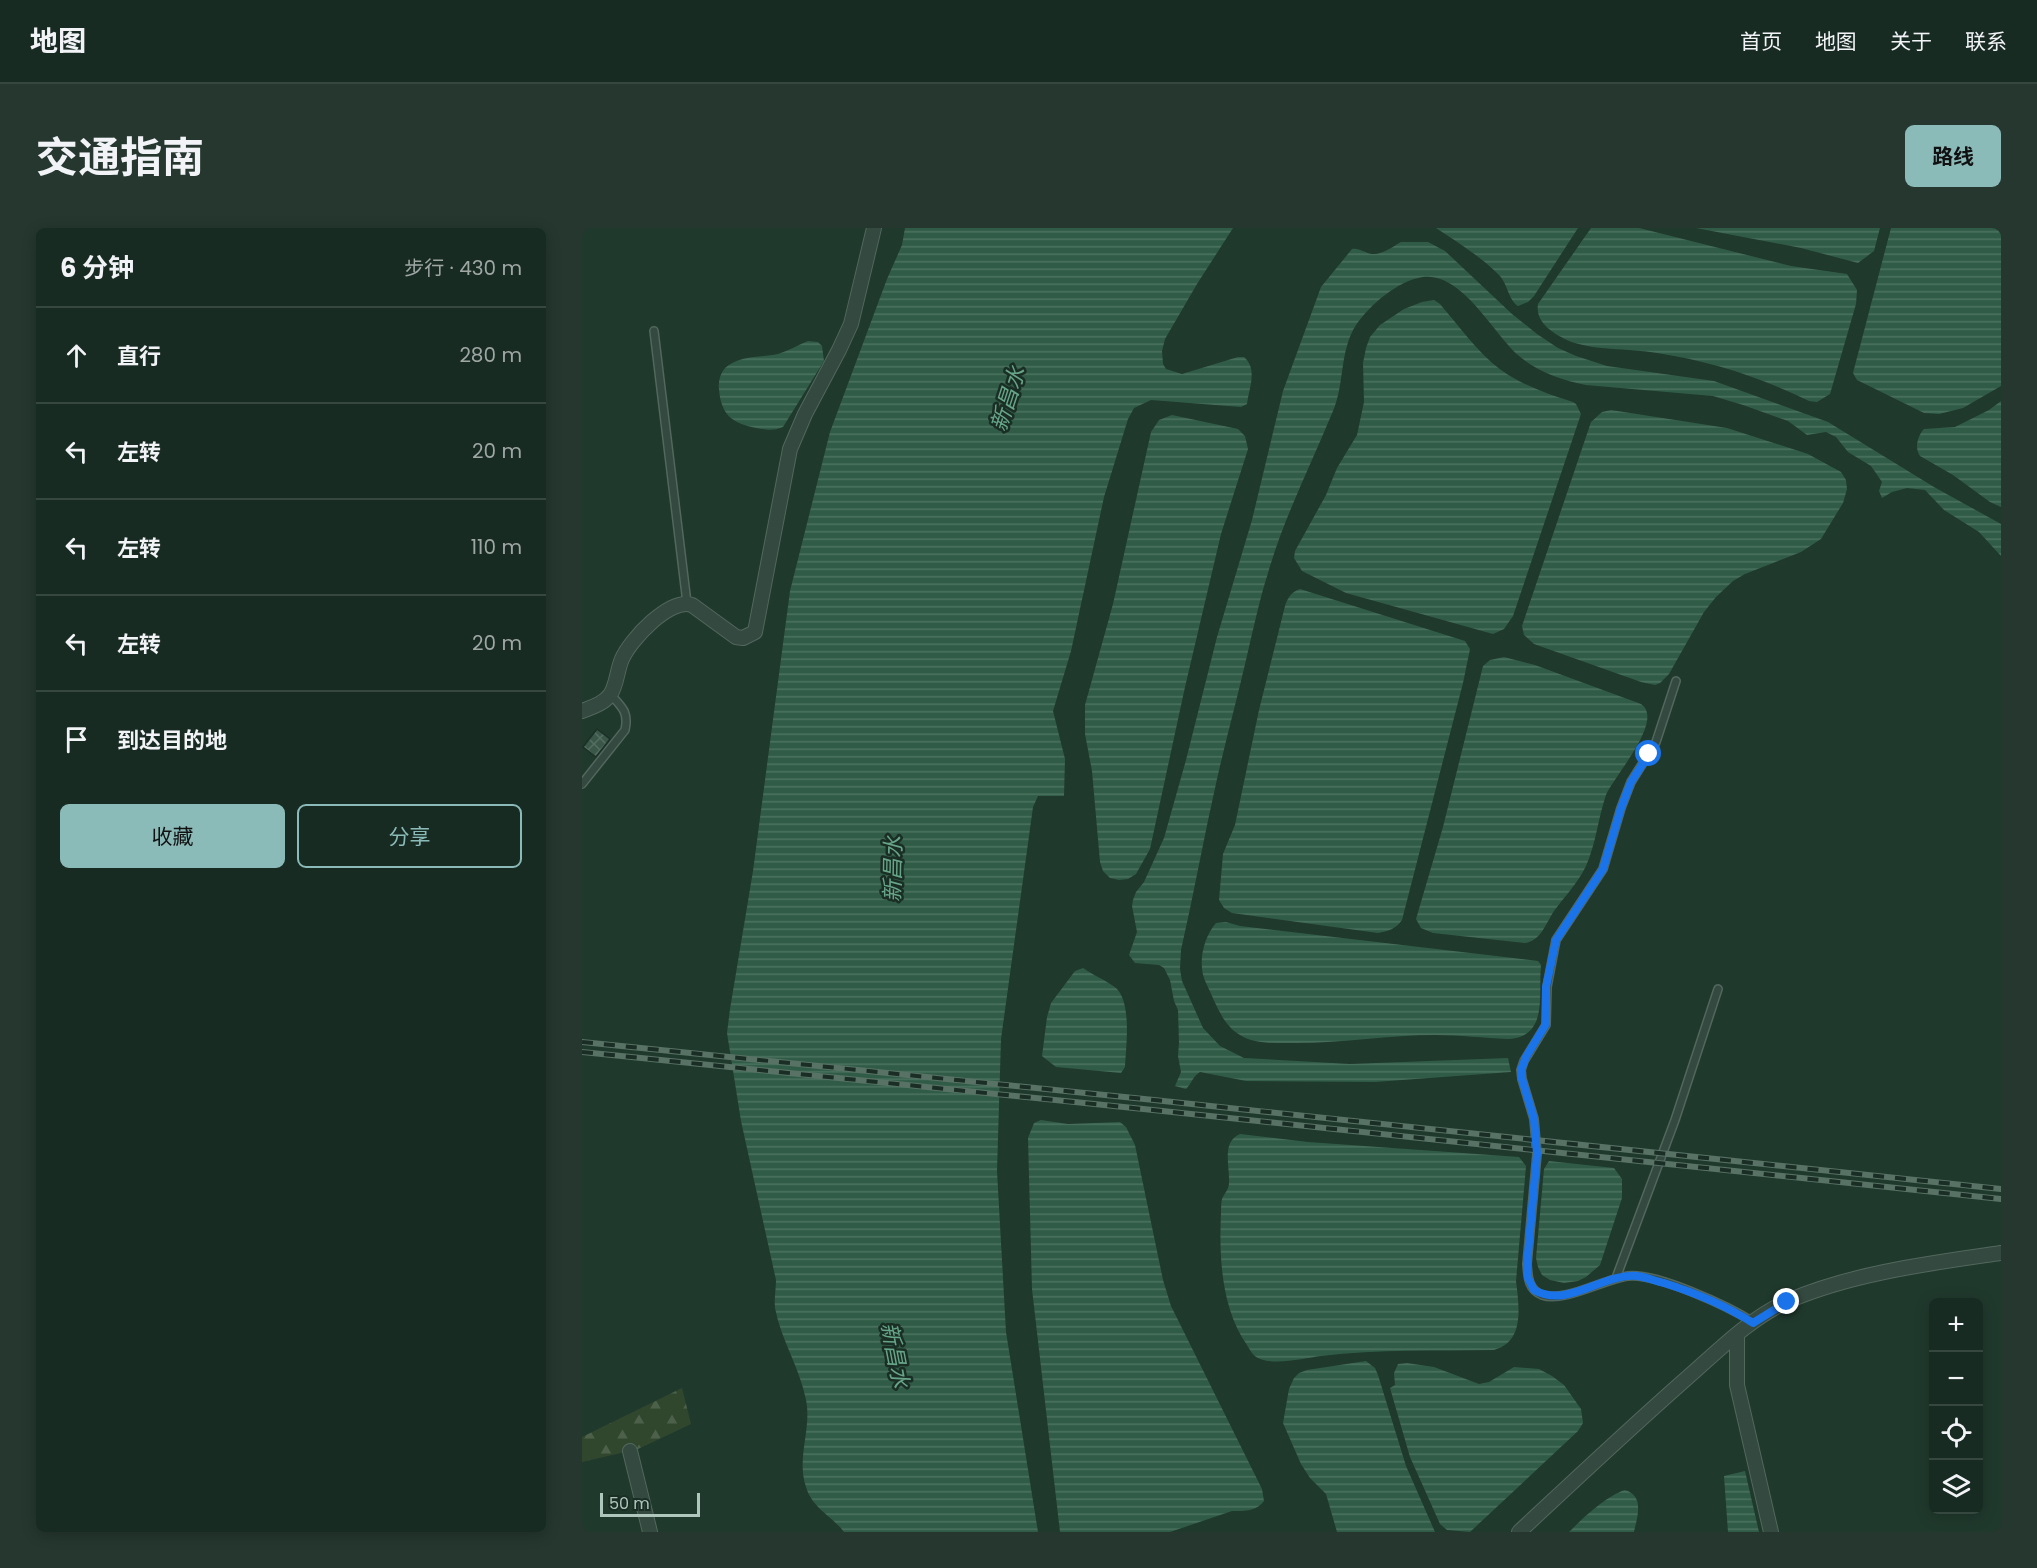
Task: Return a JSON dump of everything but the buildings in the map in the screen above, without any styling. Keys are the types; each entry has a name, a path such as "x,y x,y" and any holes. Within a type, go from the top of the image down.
{"street":[{"path":"582,711 599,704 610,694 627,649 663,613 678,604 692,605 736,637 742,638 756,632 790,449 805,414 851,324 874,228"},
{"path":"1519,1532 1620,1437 1737,1336 1787,1302 1846,1282 1931,1263 2001,1253"},
{"path":"1737,1336 1737,1384 1771,1532"},
{"path":"630,1451 650,1532"}],"lane":[{"path":"654,331 687,603"},
{"path":"1676,681 1656,742 1628,790 1603,869 1556,940 1546,987 1546,1024 1526,1057 1521,1070 1534,1119 1537,1154 1527,1264 1528,1278 1531,1287 1542,1294 1556,1296 1616,1278 1638,1276 1686,1290 1731,1308 1753,1323"},
{"path":"582,784 625,730 627,720 625,712 610,694"},
{"path":"1616,1278 1675,1120 1718,989"}],"green space":[{"path":"682,1388 691,1424 638,1449 582,1462 582,1437"}],"water":[{"name":"新昌水","path":"905,228 1233,228 1165,339 1162,351 1163,364 1166,369 1182,374 1244,357 1252,373 1247,404 1241,407 1151,400 1134,408 1128,419 1104,497 1071,651 1053,711 1065,759 1064,796 1038,796 1033,807 1001,1039 997,1171 1006,1332 1038,1532 844,1532 813,1501 803,1476 807,1422 806,1400 775,1308 776,1280 741,1121 727,1033 753,871 790,591 830,432 902,245"},
{"path":"1436,228 1578,228 1534,296 1528,302 1518,306 1512,300 1504,282 1491,267"},
{"path":"1591,228 1639,228 1791,266 1847,274 1857,290 1856,304 1830,394 1817,402 1809,401 1772,384 1715,365 1646,351 1587,346 1556,334 1539,316 1538,304"},
{"path":"1696,228 1880,228 1874,251 1858,263 1801,248"},
{"path":"1891,228 2001,228 2001,386 1963,408 1939,414 1924,413 1857,380 1853,373"},
{"path":"1401,242 1428,242 1445,251 1512,314 1558,348 1576,356 1607,366 1714,381 1828,422 1934,487 2001,524 2001,556 1979,532 1944,510 1925,490 1907,488 1892,492 1882,498 1879,491 1882,482 1871,466 1848,452 1836,437 1826,432 1807,435 1788,421 1713,396 1586,385 1559,378 1533,366 1518,355 1476,306 1451,284 1437,278 1423,277 1394,288 1369,309 1351,335 1344,357 1337,400 1274,552 1217,779 1181,950 1180,969 1182,981 1203,1028 1220,1046 1244,1058 1350,1064 1508,1058 1511,1072 1375,1082 1246,1081 1200,1072 1186,1089 1175,1086 1181,1072 1178,1056 1178,1010 1170,980 1164,968 1159,965 1135,963 1129,955 1137,932 1133,900 1164,838 1217,637 1252,520 1283,391 1321,287 1352,249 1376,254"},
{"path":"1434,300 1440,304 1476,347 1501,370 1526,385 1573,402 1581,414 1513,616 1504,629 1493,634 1346,593 1302,571 1294,558 1295,551 1326,495 1337,468 1357,435 1364,402 1363,363 1370,337 1380,325 1404,309"},
{"path":"808,341 818,342 822,346 824,361 783,427 770,430 756,428 740,423 729,416 722,405 719,386 725,368 744,359 778,354"},
{"path":"2001,401 2001,507 1920,456 1917,446 1924,429 1955,427 1989,410"},
{"path":"1611,410 1727,428 1808,454 1841,472 1846,480 1847,489 1843,503 1821,539 1801,552 1733,581 1704,612 1669,674 1655,685 1534,644 1524,635 1522,626 1591,422 1602,412"},
{"path":"1172,415 1238,429 1245,436 1248,449 1221,534 1150,849 1136,874 1128,879 1119,880 1110,878 1103,871 1100,862 1092,771 1085,734 1085,705 1113,604 1151,432 1159,420"},
{"path":"1300,589 1465,641 1470,649 1402,920 1394,928 1378,933 1232,913 1224,908 1219,900 1223,854 1235,825 1259,710 1285,607 1291,595"},
{"path":"1504,657 1535,665 1641,704 1647,712 1643,735 1606,795 1592,849 1583,872 1539,935 1531,942 1525,943 1433,933 1421,928 1416,919 1443,827 1483,666 1490,660"},
{"path":"1226,922 1240,926 1538,961 1541,965 1540,1001 1536,1022 1530,1031 1508,1039 1435,1035 1307,1043 1271,1043 1251,1040 1240,1035 1228,1025 1203,976 1203,952 1208,936 1216,923"},
{"path":"1083,968 1109,983 1121,995 1126,1014 1127,1037 1125,1067 1121,1073 1056,1067 1042,1056 1051,1003 1075,971"},
{"path":"1041,1120 1068,1124 1120,1122 1126,1127 1135,1145 1163,1280 1171,1306 1262,1489 1264,1501 1261,1505 1249,1510 1232,1511 1170,1532 1060,1532 1032,1289 1028,1138 1034,1123"},
{"path":"1240,1134 1308,1142 1519,1157 1526,1166 1516,1281 1519,1312 1518,1322 1511,1339 1504,1346 1494,1350 1364,1352 1281,1361 1256,1357 1238,1330 1232,1315 1221,1264 1221,1206 1229,1185 1228,1149 1234,1138"},
{"path":"1549,1161 1614,1168 1622,1179 1622,1198 1600,1265 1578,1281 1564,1283 1550,1280 1542,1275 1538,1267 1536,1258 1544,1169"},
{"path":"1366,1361 1375,1368 1378,1375 1406,1466 1435,1532 1337,1532 1326,1494 1310,1478 1301,1464 1283,1423 1289,1389 1299,1373"},
{"path":"1398,1364 1434,1367 1479,1384 1489,1382 1514,1367 1539,1369 1564,1385 1581,1409 1583,1423 1578,1431 1470,1532 1447,1530 1440,1524 1410,1457 1390,1388 1395,1385 1394,1373"},
{"path":"1745,1471 1759,1532 1728,1532 1724,1476"},
{"path":"1625,1490 1635,1497 1637,1502 1638,1514 1634,1532 1569,1532 1603,1502"}],"railway":[{"path":"582,1042 2001,1189"},
{"path":"582,1052 2001,1199"}],"route":[{"path":"1649,754 1631,782 1603,869 1558,935 1546,987 1546,1024 1526,1057 1521,1070 1534,1119 1537,1154 1527,1264 1528,1278 1534,1290 1556,1296 1610,1280 1638,1276 1686,1290 1731,1308 1753,1323 1787,1302"}]}
